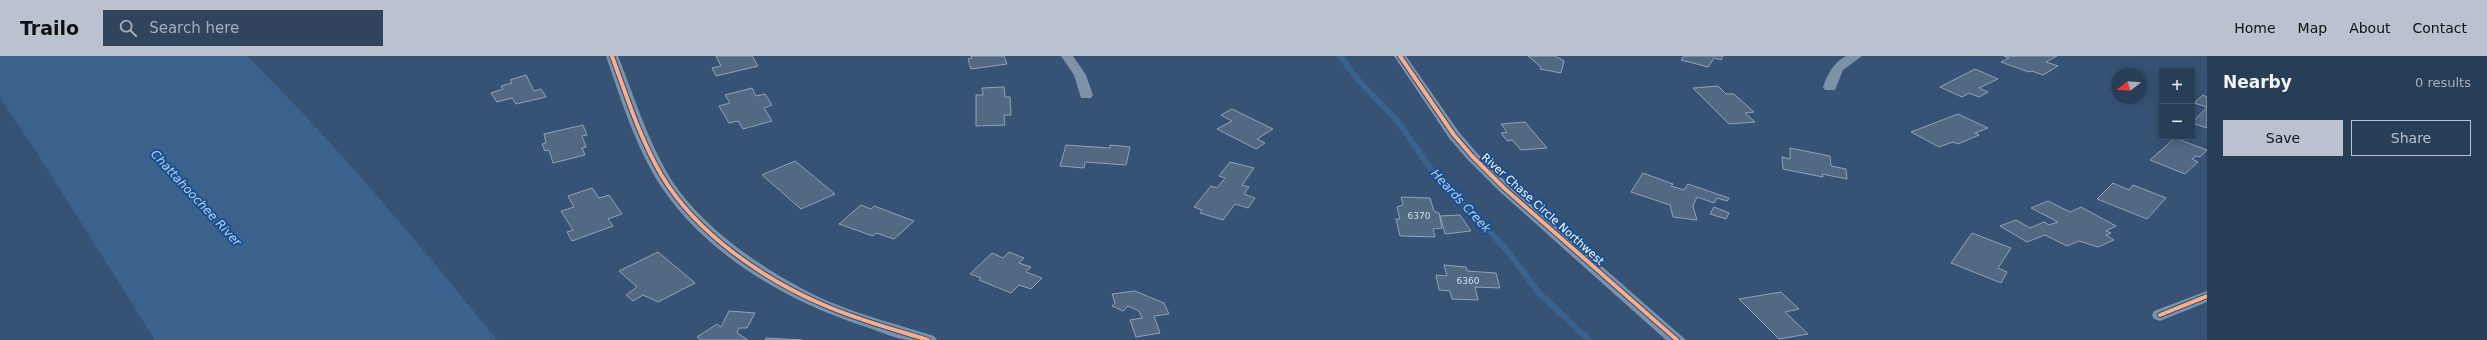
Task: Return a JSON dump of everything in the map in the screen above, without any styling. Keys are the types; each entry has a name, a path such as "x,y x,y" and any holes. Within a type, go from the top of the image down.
{"street":[{"path":"612,56 655,162 672,191 701,223 726,246 811,299 928,340"},
{"path":"1067,56 1080,75 1086,95"},
{"name":"River Chase Circle Northwest","path":"1400,56 1454,135 1504,188 1677,340"},
{"path":"1830,87 1835,70 1842,63 1856,56"},
{"path":"2160,315 2207,296"}],"water":[{"name":"Chattahoochee River","path":"0,56 247,56 345,159 497,340 155,340 39,156 0,98"}],"building":[{"path":"716,56 752,56 758,66 716,76 712,68 721,66"},
{"path":"971,56 1004,56 1007,64 971,69 968,59 972,58"},
{"path":"1528,56 1555,56 1564,61 1561,73 1540,69 1541,67"},
{"path":"1684,56 1723,56 1721,60 1714,58 1708,67 1681,60"},
{"path":"2004,56 2057,56 2046,62 2058,66 2043,75 2032,71 2029,72 2001,62 2009,58"},
{"path":"1975,69 1998,79 1979,88 1988,92 1979,97 1969,93 1962,97 1940,87"},
{"path":"526,75 534,91 541,89 546,97 516,104 512,98 497,102 491,93 503,89 501,86 512,83 510,80"},
{"path":"1718,86 1726,94 1734,94 1754,112 1745,113 1755,122 1729,124 1693,88"},
{"path":"1004,87 1005,97 1010,97 1011,115 1004,115 1005,125 976,126 976,95 983,95 982,88"},
{"path":"752,88 756,96 765,94 772,105 764,108 772,121 743,129 738,121 729,123 719,106 730,103 725,95"},
{"path":"2203,95 2207,97 2207,107 2195,102"},
{"path":"2207,107 2207,128 2195,124 2195,120"},
{"path":"1232,109 1273,129 1257,139 1265,143 1256,149 1217,129 1232,121 1221,115"},
{"path":"1958,114 1988,128 1975,133 1979,135 1958,144 1953,142 1939,147 1911,132"},
{"path":"1525,122 1547,148 1521,150 1512,140 1507,141 1501,133 1507,132 1501,124"},
{"path":"583,125 587,135 582,136 586,147 582,148 585,155 553,163 549,150 545,151 542,144 546,143 544,134"},
{"path":"2173,140 2180,140 2207,150 2200,157 2196,156 2192,159 2198,162 2185,174 2150,160"},
{"path":"1066,145 1110,148 1110,145 1130,147 1126,165 1085,162 1084,168 1060,166"},
{"path":"1790,148 1830,156 1831,166 1846,169 1847,179 1822,174 1823,177 1783,169 1782,157 1790,159"},
{"path":"795,161 835,194 801,209 762,175"},
{"path":"1230,162 1254,168 1242,185 1249,187 1244,194 1255,198 1248,208 1235,204 1223,220 1200,213 1202,210 1194,207 1211,186 1217,188 1225,178 1219,176"},
{"path":"1643,173 1673,184 1671,186 1684,190 1688,184 1729,198 1727,201 1717,198 1714,203 1697,197 1693,206 1697,220 1673,217 1670,205 1631,192"},
{"path":"2113,183 2129,190 2133,185 2166,198 2147,219 2097,199"},
{"path":"592,188 599,198 609,195 622,214 608,219 613,226 572,241 567,232 573,230 561,211 574,207 568,196"},
{"path":"1401,197 1430,198 1434,211 1439,213 1442,228 1433,229 1435,237 1400,236 1396,219 1400,219 1397,207 1403,205"},
{"path":"2048,201 2070,212 2081,207 2116,226 2106,231 2111,233 2106,235 2114,240 2098,247 2079,241 2067,246 2045,235 2027,242 2000,226 2016,220 2030,228 2044,222 2049,225 2058,222 2031,208"},
{"path":"861,205 871,209 874,206 914,221 894,239 876,233 873,236 839,224"},
{"path":"1714,207 1729,213 1726,219 1710,214"},
{"path":"1460,215 1471,231 1445,234 1440,216"},
{"path":"1972,233 2011,248 1998,268 2007,272 2001,283 1951,263"},
{"path":"658,252 695,283 658,302 643,295 633,301 626,295 637,287 619,271"},
{"path":"1009,252 1024,258 1019,263 1031,267 1026,272 1042,278 1031,289 1019,285 1011,293 979,280 981,278 970,274 992,253 1003,258"},
{"path":"1444,265 1466,267 1467,271 1496,273 1500,288 1475,287 1478,300 1452,299 1450,291 1439,290 1436,275 1447,276"},
{"path":"1135,291 1164,303 1169,314 1154,316 1160,333 1136,337 1130,320 1142,318 1139,311 1128,306 1123,311 1112,306 1115,303 1112,294"},
{"path":"1781,292 1799,309 1785,312 1808,334 1779,339 1739,299"},
{"path":"729,311 755,313 747,328 739,328 737,333 748,340 701,340 697,337 717,324 721,327"},
{"path":"766,338 802,340 765,340"}],"waterway":[{"name":"Heards Creek","path":"1340,56 1359,81 1397,120 1430,168 1506,249 1539,293 1589,340"}],"cycle path":[{"path":"612,56 638,126 654,161 672,191 701,224 753,266 810,299 853,317 928,340"},
{"path":"1400,56 1454,135 1472,156 1504,188 1677,340"},
{"path":"2160,315 2207,296"}]}
